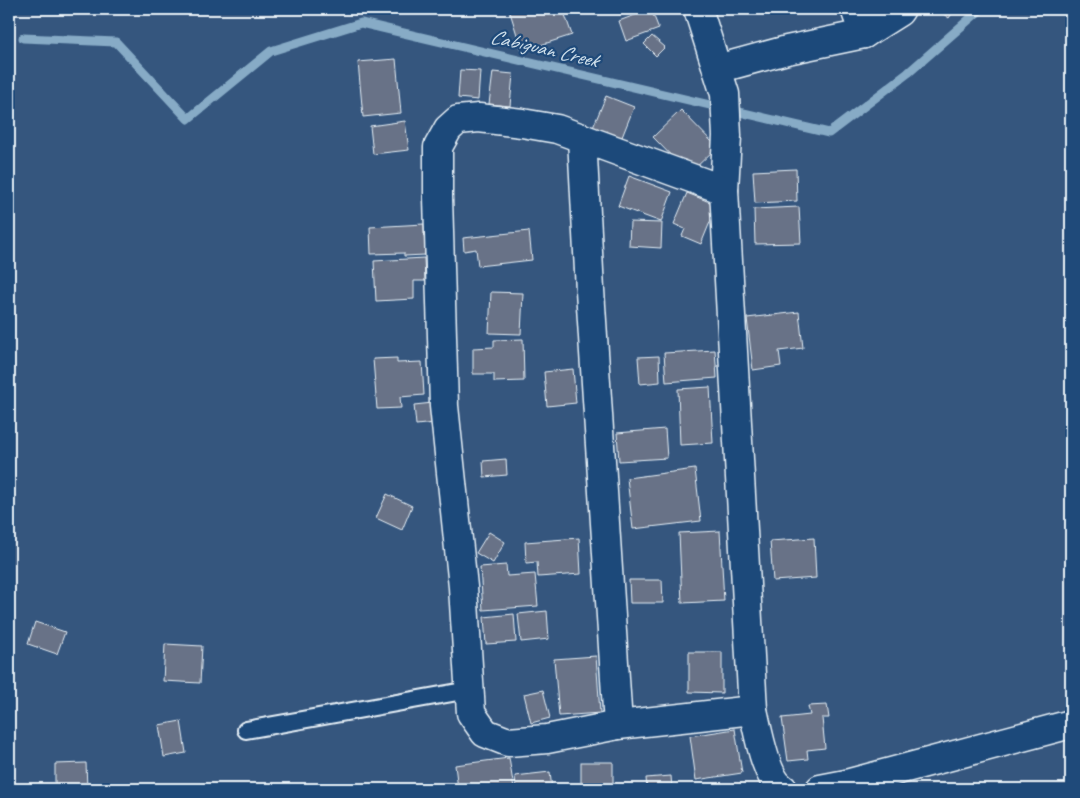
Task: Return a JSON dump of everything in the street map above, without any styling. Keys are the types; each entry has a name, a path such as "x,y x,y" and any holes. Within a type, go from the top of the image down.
{"street":[{"path":"698,9 721,81 728,136 724,190 753,710 770,772 778,786 783,789"},
{"path":"721,81 787,50 859,21 899,12 901,9"},
{"path":"724,190 556,129 480,118 458,120 448,129 438,146 444,406 463,587 468,690 471,713 485,733 508,742 547,739 618,725 753,710"},
{"path":"582,138 618,725"},
{"path":"820,789 846,784 1071,724"}],"lane":[{"path":"246,730 468,690"}],"building":[{"path":"509,9 563,9 572,35 522,51"},
{"path":"651,9 659,29 626,41 619,21"},
{"path":"936,9 955,9 949,18"},
{"path":"652,36 665,47 656,56 644,44"},
{"path":"396,59 401,113 363,117 358,62"},
{"path":"460,70 480,71 478,100 458,98"},
{"path":"493,72 513,74 510,106 489,104"},
{"path":"606,96 634,107 620,142 592,130"},
{"path":"681,110 717,147 689,174 653,137"},
{"path":"405,121 409,150 373,154 370,126"},
{"path":"796,169 797,201 755,203 753,171"},
{"path":"629,176 672,192 661,222 618,206"},
{"path":"687,193 717,205 701,244 682,236 685,229 674,224"},
{"path":"799,207 801,243 755,244 754,209"},
{"path":"630,222 662,223 661,248 629,246"},
{"path":"424,224 425,255 404,256 404,253 371,254 370,227"},
{"path":"529,231 532,260 478,266 476,249 464,251 463,238"},
{"path":"424,258 425,281 414,281 414,299 376,301 374,261"},
{"path":"491,292 523,293 521,334 489,333"},
{"path":"799,312 803,348 779,351 781,366 753,370 747,318"},
{"path":"523,339 524,381 494,382 494,374 473,374 473,348 494,347 494,340"},
{"path":"715,350 717,378 666,382 664,353"},
{"path":"659,356 660,382 640,384 638,357"},
{"path":"397,358 397,363 422,362 424,395 400,397 401,408 377,409 373,359"},
{"path":"573,369 576,403 547,406 544,372"},
{"path":"710,387 713,443 680,445 678,389"},
{"path":"433,403 435,423 416,425 414,405"},
{"path":"665,429 667,458 619,461 617,433"},
{"path":"506,459 507,475 484,477 483,461"},
{"path":"695,469 701,521 633,529 627,478"},
{"path":"387,494 412,506 402,530 376,518"},
{"path":"720,531 724,601 682,603 679,533"},
{"path":"489,532 505,542 493,563 476,553"},
{"path":"579,538 581,574 538,577 537,562 526,563 525,542"},
{"path":"814,538 816,578 773,581 770,541"},
{"path":"506,565 507,576 535,574 538,606 483,610 480,567"},
{"path":"629,580 662,580 663,603 630,603"},
{"path":"547,611 549,639 521,642 518,614"},
{"path":"514,614 516,642 486,644 484,617"},
{"path":"35,622 65,632 57,654 28,644"},
{"path":"165,644 202,646 200,683 163,681"},
{"path":"689,652 722,652 722,693 689,692"},
{"path":"596,656 600,713 559,716 554,659"},
{"path":"543,690 550,718 531,723 524,694"},
{"path":"827,705 829,718 822,718 825,748 807,750 808,759 788,761 782,718 810,715 808,706"},
{"path":"181,721 186,753 164,757 159,725"},
{"path":"735,729 742,773 696,780 690,736"},
{"path":"509,758 514,789 458,789 455,765"},
{"path":"581,762 613,762 613,789 581,789"},
{"path":"86,763 87,789 55,789 55,764"},
{"path":"550,772 552,789 516,789 515,776"},
{"path":"671,776 672,789 647,789 646,778"}],"waterway":[{"name":"Cabiguan Creek","path":"23,38 116,42 188,119 271,51 361,23 829,133 908,73 981,9"}]}
